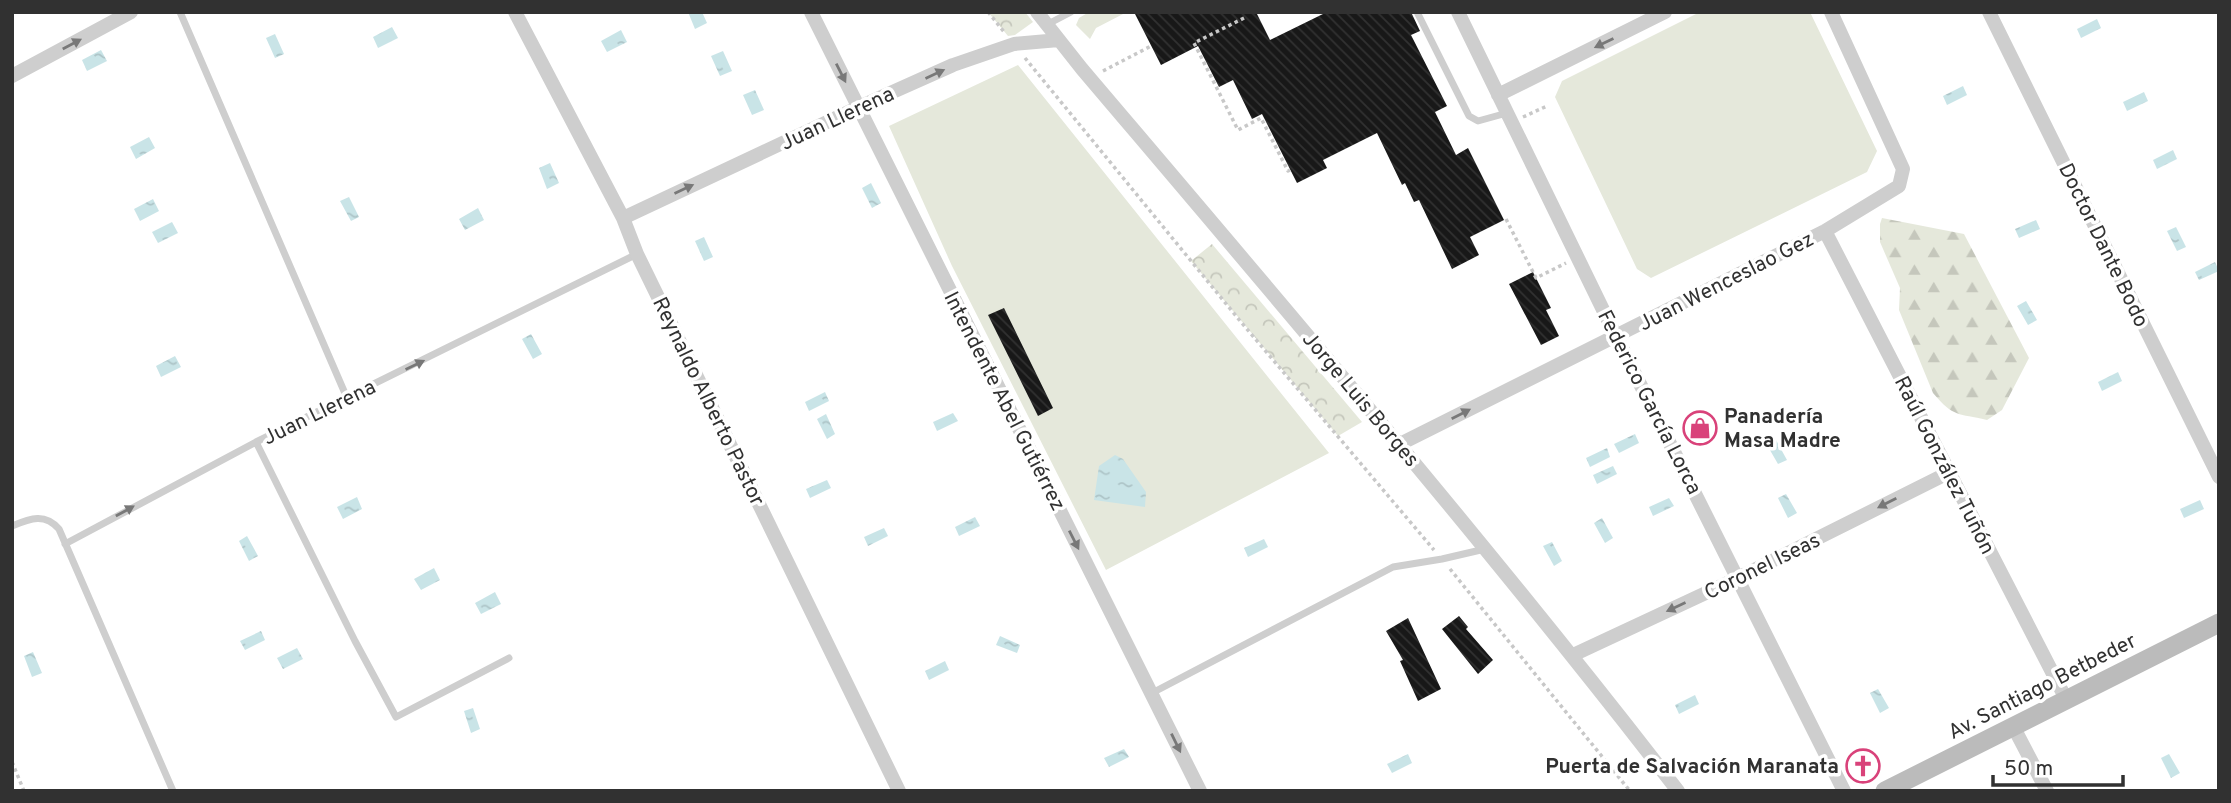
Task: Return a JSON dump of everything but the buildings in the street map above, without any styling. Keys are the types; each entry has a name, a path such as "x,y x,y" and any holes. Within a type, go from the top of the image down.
{"main road":[{"name":"Av. Santiago Betbeder","path":"1885,791 2219,623"}],"street":[{"path":"12,76 131,12"},
{"name":"Reynaldo Alberto Pastor","path":"515,12 623,218 637,254 899,791"},
{"name":"Intendente Abel Gutiérrez","path":"811,12 1199,791"},
{"name":"Jorge Luis Borges","path":"1037,12 1400,444 1573,655 1678,791"},
{"name":"Federico García Lorca","path":"1458,12 1616,336 1844,791"},
{"path":"1498,95 1665,12"},
{"name":"Juan Wenceslao Gez","path":"1400,444 1825,231 1899,186 1903,169 1830,12"},
{"name":"Doctor Dante Bodo","path":"1989,12 2219,477"},
{"name":"Juan Llerena","path":"623,218 953,65 1014,44 1059,40"},
{"name":"Raúl González Tuñón","path":"1825,231 2066,699"},
{"name":"Coronel Iseas","path":"1573,655 1738,578 1948,473"},
{"path":"2013,726 2046,791"}],"lane":[{"path":"180,12 347,398"},
{"path":"1047,24 1072,12"},
{"path":"1417,12 1469,116 1478,121 1509,118"},
{"name":"Juan Llerena","path":"65,544 256,442 637,254"},
{"path":"256,442 396,717 509,658"},
{"path":"12,526 39,518 52,521 59,529 173,791"},
{"path":"1151,693 1393,566 1442,559 1485,548"}],"path":[{"path":"988,12 1241,322 1442,559 1630,791"},
{"path":"1244,18 1194,43 1238,130 1261,118 1288,171 1290,170"},
{"path":"1103,71 1151,46"},
{"path":"1509,118 1546,106"},
{"path":"1506,219 1536,278 1577,257"},
{"path":"12,762 24,791"}],"green space":[{"path":"988,12 1025,12 1033,22 1015,35 1008,36"},
{"path":"1089,12 1127,12 1096,28 1090,39 1076,25 1079,18"},
{"path":"1700,12 1810,12 1877,151 1867,172 1651,278 1637,269 1555,97 1562,81"},
{"path":"1018,65 1329,453 1106,570 952,266 889,126"},
{"path":"1882,218 1964,234 2029,358 2002,410 1987,420 1952,411 1933,393 1899,310 1900,288 1880,242"},
{"path":"1212,244 1362,422 1338,436 1191,261"}],"water":[{"path":"688,12 702,12 707,23 695,29"},
{"path":"2097,19 2101,28 2081,38 2077,29"},
{"path":"392,27 398,38 378,48 373,37"},
{"path":"621,30 627,42 607,52 601,41"},
{"path":"275,34 284,54 275,58 266,38"},
{"path":"101,50 107,61 87,71 82,60"},
{"path":"723,51 732,71 720,76 711,56"},
{"path":"1963,86 1967,95 1947,105 1943,96"},
{"path":"755,90 764,110 752,115 743,95"},
{"path":"2144,92 2148,101 2127,111 2123,102"},
{"path":"149,137 155,148 136,159 130,147"},
{"path":"2173,150 2177,159 2157,169 2153,160"},
{"path":"550,163 559,183 547,189 539,168"},
{"path":"871,183 881,203 872,208 862,188"},
{"path":"349,197 359,217 351,221 340,201"},
{"path":"153,199 159,211 140,221 134,209"},
{"path":"478,208 484,220 465,230 459,219"},
{"path":"2036,220 2040,229 2019,238 2015,229"},
{"path":"172,222 178,233 158,243 152,232"},
{"path":"2176,227 2186,247 2177,251 2167,231"},
{"path":"704,237 713,257 704,261 695,241"},
{"path":"2215,262 2219,271 2199,280 2195,272"},
{"path":"2026,301 2037,320 2028,325 2017,306"},
{"path":"531,334 542,354 533,359 522,339"},
{"path":"175,356 181,367 161,377 156,366"},
{"path":"2118,372 2122,381 2102,391 2098,382"},
{"path":"825,392 829,401 809,411 805,402"},
{"path":"953,413 958,421 937,431 933,422"},
{"path":"826,414 835,434 827,439 817,419"},
{"path":"1635,434 1639,443 1619,453 1614,444"},
{"path":"1776,440 1787,460 1778,464 1767,445"},
{"path":"1607,448 1610,457 1590,467 1586,458"},
{"path":"1115,455 1123,459 1146,492 1145,507 1094,500 1099,466"},
{"path":"1613,466 1617,474 1597,484 1593,475"},
{"path":"827,480 831,488 810,498 806,489"},
{"path":"1786,494 1797,513 1788,518 1778,498"},
{"path":"357,497 362,509 343,519 337,507"},
{"path":"1669,498 1674,506 1653,516 1649,507"},
{"path":"2200,500 2204,509 2184,518 2180,509"},
{"path":"975,517 980,526 959,536 955,527"},
{"path":"1602,518 1613,538 1605,543 1594,523"},
{"path":"884,528 888,536 868,546 864,537"},
{"path":"247,536 258,556 249,561 239,541"},
{"path":"1264,539 1268,547 1248,557 1244,548"},
{"path":"1552,542 1562,561 1554,566 1543,546"},
{"path":"434,568 440,580 421,590 414,579"},
{"path":"495,592 501,604 481,614 475,603"},
{"path":"261,631 265,640 245,650 240,641"},
{"path":"1000,636 1020,645 1017,653 996,645"},
{"path":"297,648 303,659 283,669 277,658"},
{"path":"33,652 42,673 32,677 24,656"},
{"path":"945,661 949,670 929,680 925,671"},
{"path":"1878,689 1889,708 1880,713 1870,693"},
{"path":"1695,695 1699,704 1679,714 1675,705"},
{"path":"473,708 480,729 471,733 464,711"},
{"path":"1124,749 1129,757 1109,767 1104,758"},
{"path":"1408,754 1412,763 1392,773 1387,764"},
{"path":"2169,754 2180,773 2171,778 2161,758"}],"place":[{"name":"Panadería Masa Madre","path":"1700,428"},
{"name":"Puerta de Salvación Maranata","path":"1863,766"}]}
